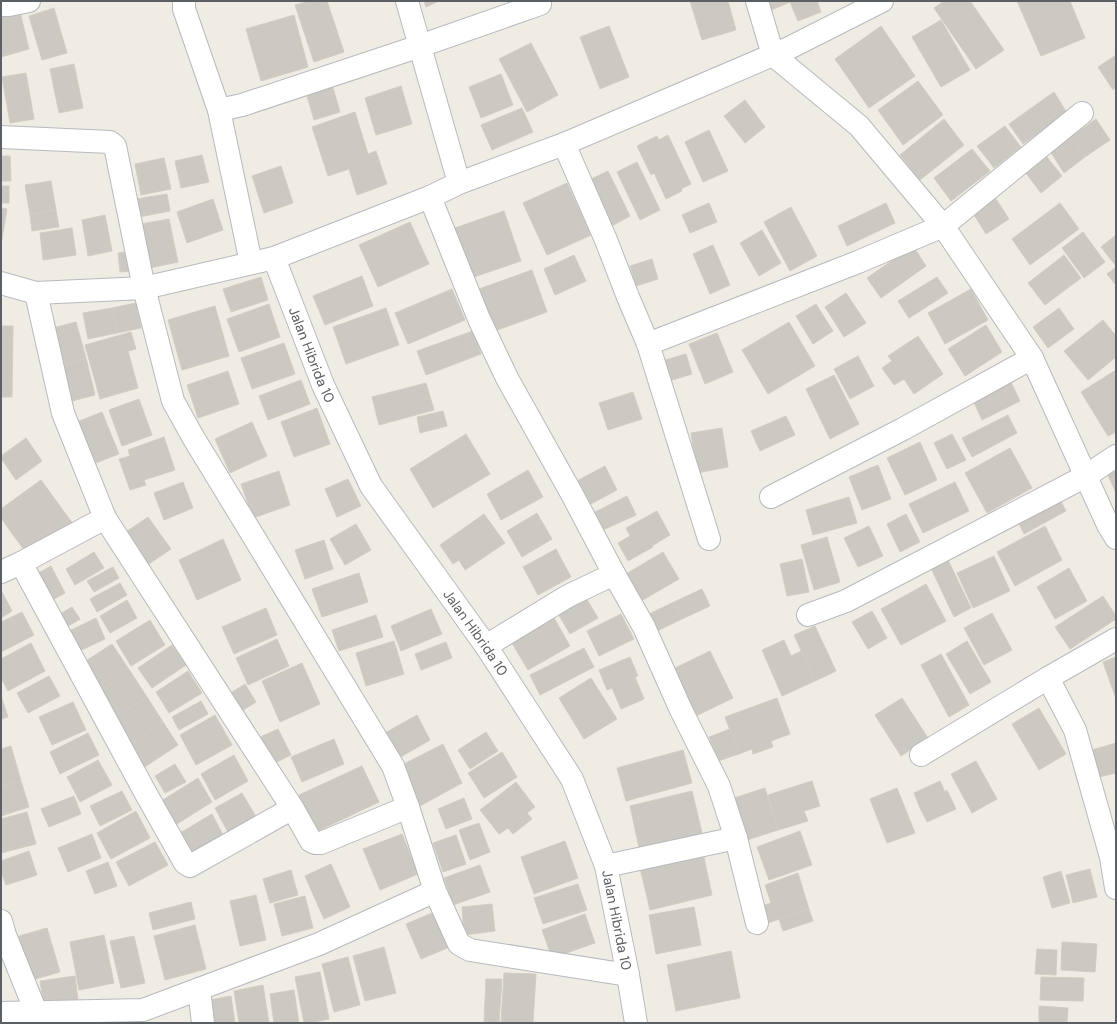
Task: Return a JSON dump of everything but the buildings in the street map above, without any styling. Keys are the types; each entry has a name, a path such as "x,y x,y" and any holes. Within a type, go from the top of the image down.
{"street":[{"path":"1,5 30,1"},
{"path":"184,1 184,9 219,110 251,263"},
{"path":"407,1 459,183"},
{"path":"757,1 773,55 859,126 943,226 1032,358 1086,476 1113,529"},
{"path":"1,283 36,293 144,288 274,258 430,197 459,183 564,144 796,45 882,1"},
{"path":"219,110 242,105 420,46 540,4"},
{"path":"648,344 858,262 943,226 1082,113"},
{"path":"1,137 110,142 115,146 144,288 173,401 193,437 393,766 408,806 435,890 459,944 470,950 628,975"},
{"path":"564,144 606,240 648,344 709,539"},
{"path":"430,197 479,319 507,378 644,627 681,710 719,786 736,838 757,923"},
{"name":"Jalan Hibrida 10","path":"274,258 323,385 371,486 486,646 572,779 606,866 636,1023"},
{"path":"36,293 63,412 104,518 293,809 310,841 321,843 408,806"},
{"path":"771,497 903,429 1032,358"},
{"path":"808,615 846,601 1086,476 1116,456"},
{"path":"1,572 21,563 104,518"},
{"path":"21,563 145,792 187,865 190,866 293,809"},
{"path":"486,646 568,596 614,574"},
{"path":"921,755 1048,678 1116,639"},
{"path":"1048,678 1075,730 1111,857 1116,888"},
{"path":"606,866 736,838"},
{"path":"1,1013 143,1010 319,944 435,890"},
{"path":"1,921 5,935 36,1012"},
{"path":"200,989 203,1023"}]}
